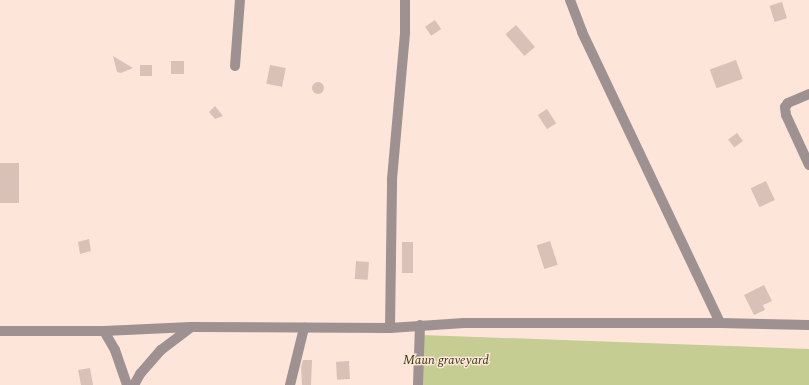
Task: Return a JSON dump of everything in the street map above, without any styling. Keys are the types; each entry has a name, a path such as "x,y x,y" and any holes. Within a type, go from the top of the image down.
{"street":[{"path":"235,66 240,0"},
{"path":"390,328 392,179 405,32 405,0"},
{"path":"570,0 582,32 720,323"},
{"path":"809,94 788,103 785,107 786,116 809,165"},
{"path":"0,331 104,331 190,327 390,328 464,323 720,323 809,325"},
{"path":"418,385 420,325"},
{"path":"134,385 140,374 161,350 190,327"},
{"path":"290,385 304,328"},
{"path":"104,331 115,350 127,385"}],"green space":[{"name":"Maun graveyard","path":"422,335 809,349 809,385 421,385"}],"building":[{"path":"782,2 787,18 775,22 770,6"},
{"path":"435,20 441,29 431,36 425,27"},
{"path":"516,25 535,47 524,56 505,34"},
{"path":"113,56 133,68 121,73 117,72"},
{"path":"736,60 743,79 717,88 710,70"},
{"path":"171,61 184,61 184,74 171,74"},
{"path":"140,65 152,65 152,76 140,76"},
{"path":"270,65 286,68 282,87 266,84"},
{"path":"316,82 320,82 324,88 320,94 316,94 312,90 312,86"},
{"path":"215,106 223,116 215,119 209,112"},
{"path":"547,109 556,123 547,129 538,115"},
{"path":"737,133 743,141 734,148 728,140"},
{"path":"0,163 19,163 19,203 0,203"},
{"path":"766,181 775,200 759,207 751,188"},
{"path":"89,239 91,251 80,254 78,242"},
{"path":"550,241 558,265 544,269 537,245"},
{"path":"402,242 413,242 413,273 402,273"},
{"path":"356,261 369,262 368,280 355,279"},
{"path":"764,285 772,301 763,305 765,310 754,315 744,295"},
{"path":"303,360 312,360 311,385 302,385 301,367"},
{"path":"349,361 350,379 337,380 336,362"},
{"path":"90,368 93,385 81,385 78,370"}]}
